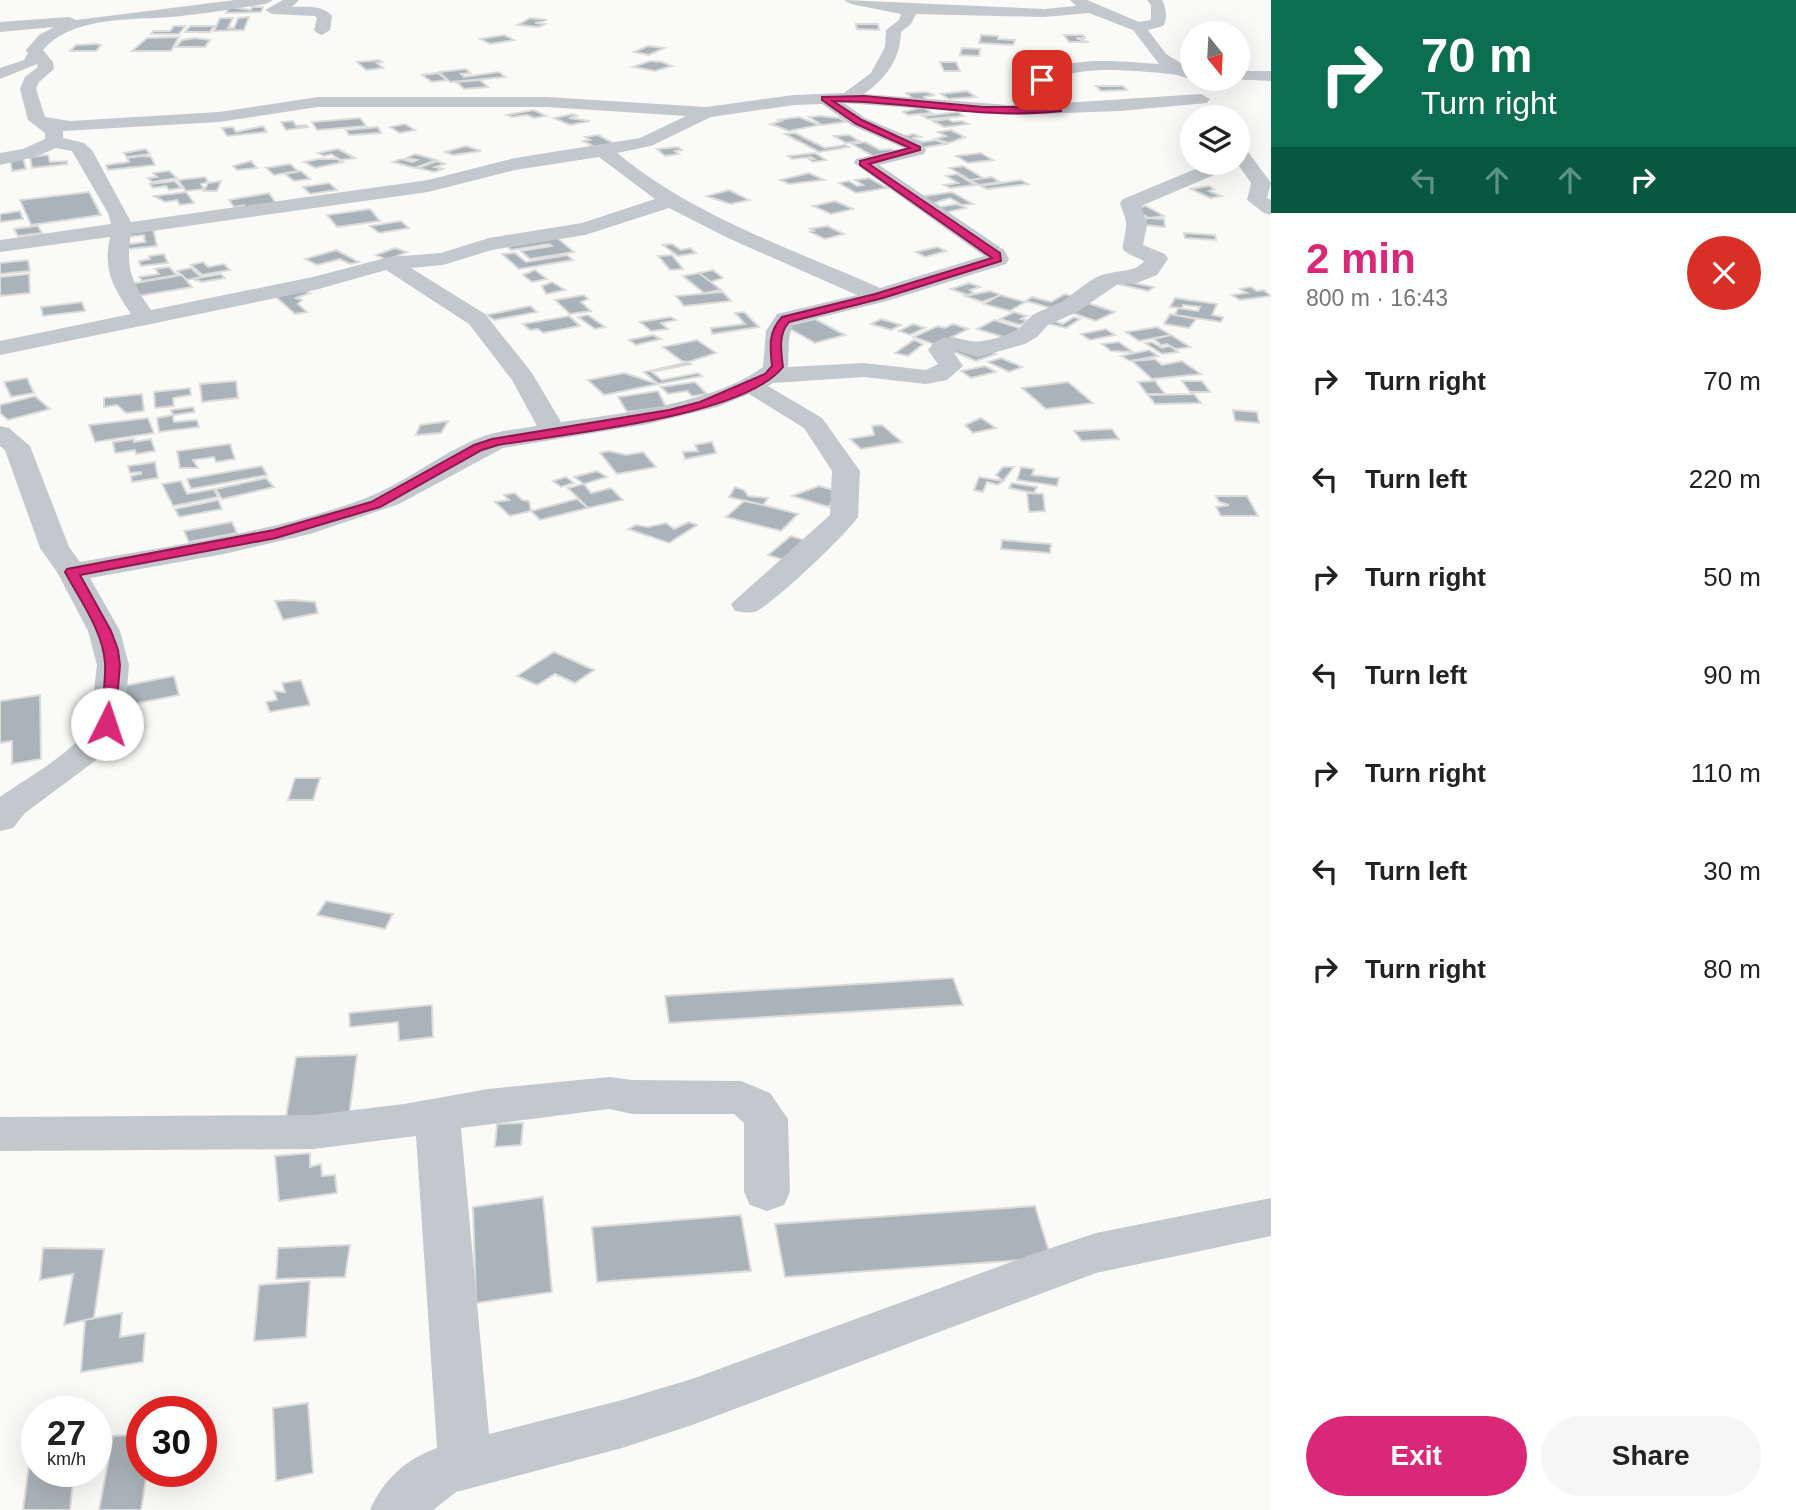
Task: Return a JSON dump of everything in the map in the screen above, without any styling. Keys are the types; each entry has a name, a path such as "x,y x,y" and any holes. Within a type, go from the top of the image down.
{"street":[{"path":"0,27 181,12 266,0"},
{"path":"292,0 278,10 272,10 318,12 325,16 322,30"},
{"path":"851,0 904,9 1044,13 1091,9"},
{"path":"1077,0 1091,9 1138,27 1158,23 1158,5 1154,0"},
{"path":"836,98 878,76 893,47 894,30 909,15 904,9"},
{"path":"0,74 30,63 37,45 56,32 97,19"},
{"path":"0,27 56,32"},
{"path":"1138,27 1160,57 1180,69"},
{"path":"36,53 45,62 46,69 31,80 28,88 33,112 37,120 55,133 54,142"},
{"path":"1058,109 1055,103 1037,94 1046,76 1060,71 1085,67 1180,74"},
{"path":"1250,76 1271,76"},
{"path":"0,87 28,88"},
{"path":"1197,91 1205,105"},
{"path":"72,572 264,537 361,509 386,500 478,448 505,439 677,412 704,405 761,380 777,367 775,342 779,327 785,319 879,296 998,259 996,255 863,163 918,148 859,122 836,98"},
{"path":"45,124 70,126 219,117 318,102 547,102 706,113 788,100 836,98 983,109 1058,109 1201,99"},
{"path":"0,246 428,186 515,164 645,142 706,113"},
{"path":"0,159 28,153 54,142 78,147 85,154 101,188 118,212 122,227 117,254 122,284 146,319"},
{"path":"603,151 634,179 672,200 879,296"},
{"path":"1250,167 1261,183 1257,200 1271,209"},
{"path":"761,380 864,370 926,377 945,372 951,366 940,350 955,344 978,350 1017,339 1029,332 1040,320 1069,307 1114,277 1134,277 1149,270 1157,259 1133,248 1132,241 1137,225 1130,203 1197,175"},
{"path":"0,348 315,284 389,263 443,259 489,244 585,229 672,200"},
{"path":"389,263 477,318 523,378 553,432"},
{"path":"746,604 785,573 844,517 846,471 813,424 761,393 761,380"},
{"path":"0,434 17,446 55,548 72,572 104,631 113,665 107,724 101,737 87,751 22,797 4,812 0,820"},
{"path":"0,1134 313,1132 609,1093 633,1097 741,1098 754,1105 766,1119 767,1192"},
{"path":"437,1116 465,1465"},
{"path":"398,1510 414,1491 441,1471 622,1424 692,1402 1096,1253 1271,1217"}],"building":[{"path":"229,7 251,10 252,7 263,7 261,12 226,13"},
{"path":"249,17 244,30 214,31 220,18 233,18 228,28 234,28 238,18"},
{"path":"530,18 547,20 535,23 545,24 539,27 518,25"},
{"path":"856,24 878,24 879,30 857,29"},
{"path":"174,26 185,26 179,34 151,34 153,31 170,31"},
{"path":"190,26 214,26 210,32 185,32"},
{"path":"504,35 514,40 490,44 480,39"},
{"path":"981,35 1015,40 1013,45 979,43"},
{"path":"1064,35 1083,35 1085,38 1076,38 1089,42 1069,42"},
{"path":"179,37 171,51 132,51 147,38"},
{"path":"182,40 210,40 205,47 176,47"},
{"path":"76,45 101,45 96,51 70,51"},
{"path":"648,46 664,48 649,55 634,52"},
{"path":"962,48 980,49 979,56 960,55"},
{"path":"650,61 672,66 655,71 633,67"},
{"path":"357,62 382,62 377,63 383,68 366,70"},
{"path":"940,62 956,62 960,71 944,71"},
{"path":"466,69 470,73 461,74 464,77 499,72 505,77 450,82 439,72"},
{"path":"438,73 447,80 432,82 422,75"},
{"path":"480,80 488,87 464,89 457,82"},
{"path":"1096,86 1123,86 1127,90 1101,91"},
{"path":"967,91 976,97 949,99 941,94"},
{"path":"926,92 935,95 924,97 927,101 916,101 906,93"},
{"path":"923,107 932,113 908,115 903,112"},
{"path":"534,110 546,116 534,118 527,115 507,115"},
{"path":"958,112 963,116 928,119 923,116"},
{"path":"573,114 577,116 569,118 590,121 570,125 554,118"},
{"path":"799,117 819,125 789,131 771,124 781,121 777,120"},
{"path":"809,117 839,118 846,122 822,125"},
{"path":"360,118 366,126 317,130 312,122"},
{"path":"948,119 968,124 944,127 933,121"},
{"path":"293,121 296,126 308,127 286,130 281,122"},
{"path":"405,124 415,130 400,133 390,127"},
{"path":"263,126 267,132 227,136 222,128 233,127 236,132"},
{"path":"378,127 381,133 349,135 346,130"},
{"path":"951,130 965,137 949,143 935,139 946,136 938,132"},
{"path":"795,133 825,148 845,145 849,147 819,152 785,134"},
{"path":"914,134 921,137 912,138 922,142 936,140 946,144 921,148 895,138"},
{"path":"598,135 615,144 595,147 583,141 590,140 585,137"},
{"path":"849,135 859,141 846,143 834,136"},
{"path":"865,142 880,150 891,149 897,152 873,156 852,144"},
{"path":"466,146 481,151 453,155 445,152"},
{"path":"678,147 682,150 675,151 679,154 665,156 657,149"},
{"path":"146,149 150,154 127,157 124,153"},
{"path":"338,149 355,158 341,160 331,154 324,156 318,153"},
{"path":"815,153 826,160 813,162 809,159 814,159 811,157 792,159 788,156"},
{"path":"981,153 993,160 968,163 956,156"},
{"path":"415,154 436,160 415,168 393,162 401,159 413,162 417,160 406,158"},
{"path":"48,155 50,162 67,161 67,164 32,168 30,157"},
{"path":"151,157 155,165 108,170 106,165 129,162 127,158"},
{"path":"23,158 26,169 12,171 10,159"},
{"path":"337,159 343,162 315,168 304,162"},
{"path":"251,161 257,168 237,170 233,166"},
{"path":"437,161 445,164 435,167 443,169 434,172 418,168"},
{"path":"290,164 298,171 274,175 266,168"},
{"path":"963,166 983,178 970,180 950,168"},
{"path":"169,171 177,178 152,182 148,178 157,177 153,173"},
{"path":"301,171 310,179 294,181 285,174"},
{"path":"809,173 824,180 789,184 780,180"},
{"path":"957,174 975,185 950,188 944,185 958,183 946,176"},
{"path":"205,177 208,182 201,184 204,189 186,191 178,180"},
{"path":"992,177 1000,182 979,185 970,180"},
{"path":"869,178 887,188 856,193 839,183 849,181 857,186 863,185 855,180"},
{"path":"1021,180 1028,184 987,189 981,186"},
{"path":"175,181 181,188 153,188 150,184"},
{"path":"221,181 217,191 204,191 208,183"},
{"path":"329,183 337,190 310,194 303,187"},
{"path":"1209,186 1214,189 1209,191 1221,196 1210,198 1191,189"},
{"path":"729,190 749,200 730,204 707,196"},
{"path":"89,192 101,215 31,225 20,200"},
{"path":"186,192 194,203 180,205 177,200 165,202 154,196"},
{"path":"952,192 973,204 962,205 950,198 930,204 918,197"},
{"path":"269,193 279,208 248,212 244,205 234,207 229,200"},
{"path":"835,201 853,209 831,214 813,206"},
{"path":"936,204 940,207 957,204 966,208 942,213"},
{"path":"1146,206 1164,216 1149,218 1132,208"},
{"path":"370,209 380,221 337,227 327,215"},
{"path":"20,211 23,219 0,222 0,214"},
{"path":"1145,218 1164,219 1165,227 1146,225"},
{"path":"401,221 409,228 379,233 370,226"},
{"path":"38,226 42,233 18,236 14,229"},
{"path":"827,226 844,234 825,239 810,232 814,231 810,229"},
{"path":"153,229 157,246 117,250 129,244 145,242 144,235 116,238 115,233"},
{"path":"1184,233 1215,235 1216,240 1185,238"},
{"path":"556,237 574,252 530,259 521,251 552,246 549,244 511,250 506,245"},
{"path":"672,244 681,250 690,248 696,253 678,256 663,245"},
{"path":"937,247 946,251 925,257 916,252"},
{"path":"395,248 407,252 387,260 376,255"},
{"path":"336,250 359,262 350,264 340,259 317,265 305,259"},
{"path":"515,253 526,262 567,255 573,260 519,269 502,254"},
{"path":"164,254 168,263 141,266 139,261 150,259 149,256"},
{"path":"672,255 683,269 670,270 658,256"},
{"path":"28,260 30,271 0,274 0,263"},
{"path":"203,262 208,267 224,264 230,270 202,275 191,265"},
{"path":"169,267 177,275 142,281 139,277 159,274 155,269"},
{"path":"191,268 201,277 187,280 177,271"},
{"path":"535,270 547,279 532,282 523,275"},
{"path":"713,270 723,278 711,282 699,273"},
{"path":"699,273 721,290 704,293 683,276"},
{"path":"29,274 30,293 0,296 0,277"},
{"path":"221,274 225,278 202,282 193,279"},
{"path":"182,275 192,287 138,296 129,284"},
{"path":"1119,280 1154,287 1148,291 1114,283"},
{"path":"552,282 565,290 546,294 542,286"},
{"path":"969,283 980,287 970,290 973,293 967,295 951,289"},
{"path":"1251,287 1257,291 1264,290 1271,296 1240,300 1232,295 1247,293 1240,289"},
{"path":"304,290 310,293 296,298 302,300 298,304 307,312 295,314 276,297"},
{"path":"990,291 1001,295 982,302 965,296"},
{"path":"723,292 731,301 684,306 676,296"},
{"path":"1065,294 1080,298 1058,310 1026,301 1032,297 1051,302"},
{"path":"584,295 588,299 581,302 591,311 570,314 555,300"},
{"path":"1000,295 1025,302 1010,311 984,304"},
{"path":"1175,298 1217,304 1212,315 1223,317 1221,322 1175,315 1178,308 1198,311 1200,307 1170,307"},
{"path":"82,302 85,311 43,316 41,307"},
{"path":"1088,303 1115,312 1096,321 1069,312"},
{"path":"530,306 537,312 494,320 487,315"},
{"path":"744,312 759,327 712,334 711,328 745,324 735,313"},
{"path":"1014,312 1027,316 1021,319 1028,321 1020,325 1000,319"},
{"path":"1170,314 1196,319 1189,328 1164,324"},
{"path":"588,315 605,327 595,329 578,317"},
{"path":"569,316 580,326 543,333 538,329 530,330 523,324"},
{"path":"671,317 676,320 661,323 668,329 651,331 640,322"},
{"path":"1074,317 1080,319 1066,328 1050,324 1054,321 1063,324"},
{"path":"815,319 845,335 815,343 785,326"},
{"path":"881,319 901,325 891,330 871,324"},
{"path":"994,320 1025,330 1010,339 977,329"},
{"path":"913,324 925,328 910,335 899,331"},
{"path":"953,324 968,329 936,345 913,337 938,326 945,328"},
{"path":"1157,327 1171,335 1139,341 1126,332"},
{"path":"1106,329 1115,335 1090,340 1081,334"},
{"path":"653,335 661,339 636,345 629,340"},
{"path":"1171,335 1190,347 1176,349 1167,344 1161,345 1154,339"},
{"path":"697,340 716,353 688,362 682,361 663,347"},
{"path":"914,340 923,344 908,356 895,353"},
{"path":"1119,342 1133,352 1111,351 1102,344"},
{"path":"1152,342 1162,348 1170,346 1178,352 1162,354 1145,343"},
{"path":"985,349 996,354 976,361 950,350"},
{"path":"1149,350 1158,356 1130,361 1121,356"},
{"path":"1001,358 1022,367 1009,372 988,362"},
{"path":"1155,359 1162,365 1182,361 1201,374 1152,379 1132,361"},
{"path":"688,362 691,364 652,372 662,380 698,373 702,376 658,384 644,372"},
{"path":"985,366 996,372 971,378 961,371"},
{"path":"624,373 658,384 604,395 588,380"},
{"path":"27,378 34,393 11,397 4,382"},
{"path":"236,381 238,398 202,402 200,384"},
{"path":"1155,381 1165,394 1147,394 1138,382"},
{"path":"1182,381 1202,381 1210,392 1190,392"},
{"path":"695,382 707,394 692,396 687,391 668,394 661,387"},
{"path":"1068,382 1093,403 1046,409 1022,388"},
{"path":"190,388 191,395 173,398 174,406 155,408 154,392"},
{"path":"658,391 666,407 627,412 618,397"},
{"path":"142,394 144,411 126,413 117,405 104,407 104,398"},
{"path":"1194,394 1201,403 1155,404 1148,395"},
{"path":"35,396 50,409 8,420 0,413 0,405"},
{"path":"193,407 195,412 173,415 171,410"},
{"path":"1233,410 1257,412 1259,423 1235,421"},
{"path":"173,415 174,422 197,420 199,427 159,432 157,418"},
{"path":"148,418 154,433 95,442 89,425"},
{"path":"981,418 996,428 973,433 965,425"},
{"path":"448,421 441,433 416,435 420,425"},
{"path":"882,425 902,442 861,449 850,439 874,435 872,426"},
{"path":"1112,429 1119,439 1082,441 1074,431"},
{"path":"134,439 134,442 151,439 155,451 115,453 113,442"},
{"path":"712,442 716,453 685,459 683,452 698,451 695,445"},
{"path":"230,444 235,459 216,462 214,457 193,460 198,468 180,468 177,451"},
{"path":"609,451 626,455 643,452 656,467 617,474 600,453"},
{"path":"155,462 158,478 132,482 131,476 141,472 130,473 128,466"},
{"path":"262,466 267,475 191,489 187,479"},
{"path":"1003,467 1014,467 1003,481 996,475"},
{"path":"1021,467 1034,469 1032,475 1059,478 1057,486 1017,480"},
{"path":"597,471 607,477 584,484 574,477"},
{"path":"566,477 574,483 561,487 553,481"},
{"path":"979,477 1003,481 998,485 987,482 983,492 974,490"},
{"path":"266,478 274,487 222,499 216,489"},
{"path":"181,481 187,494 214,489 218,497 173,506 162,484"},
{"path":"1012,483 1037,487 1034,493 1009,488"},
{"path":"584,484 591,493 611,488 623,500 588,508 568,488"},
{"path":"819,486 837,491 829,507 792,496"},
{"path":"735,487 744,490 748,496 768,498 763,505 729,497"},
{"path":"515,493 522,500 529,501 531,511 510,516 495,502 509,500 504,495"},
{"path":"1027,493 1043,494 1045,511 1029,512"},
{"path":"1216,496 1247,496 1258,516 1221,516 1216,507 1229,505 1219,502"},
{"path":"577,499 588,508 540,520 531,511"},
{"path":"218,500 222,509 179,517 175,509"},
{"path":"744,501 798,514 781,531 726,517"},
{"path":"232,522 237,533 189,542 184,531"},
{"path":"689,522 697,525 669,543 628,529 636,525 648,527 666,523 674,529"},
{"path":"791,536 813,543 791,562 768,555"},
{"path":"1002,540 1051,544 1050,553 1001,549"},
{"path":"275,601 315,602 318,613 283,620"},
{"path":"554,652 594,670 575,683 555,674 537,685 517,676"},
{"path":"174,676 179,695 123,706 118,687"},
{"path":"301,680 310,705 270,712 266,702 277,700 274,691 285,692 282,683"},
{"path":"40,695 41,759 12,764 12,741 0,743 0,701"},
{"path":"295,778 320,778 313,800 288,800"},
{"path":"326,901 393,914 385,929 317,915"},
{"path":"953,978 963,1005 669,1023 665,996"},
{"path":"432,1005 433,1037 399,1041 398,1022 350,1027 349,1013"},
{"path":"357,1055 349,1116 286,1117 296,1057"},
{"path":"523,1123 521,1145 495,1147 497,1124"},
{"path":"310,1153 310,1167 321,1164 322,1176 335,1175 337,1193 279,1201 275,1156"},
{"path":"543,1197 552,1292 476,1303 473,1207"},
{"path":"1035,1206 1051,1258 785,1277 775,1224"},
{"path":"741,1215 751,1271 597,1282 592,1227"},
{"path":"350,1245 345,1277 276,1279 278,1248"},
{"path":"43,1248 104,1249 94,1318 64,1325 73,1274 40,1280"},
{"path":"310,1281 306,1337 254,1341 259,1285"},
{"path":"122,1313 120,1337 145,1333 143,1362 81,1372 85,1320"},
{"path":"308,1403 313,1473 276,1481 273,1408"},
{"path":"126,1435 126,1487 145,1487 141,1510 99,1510 103,1487 112,1487 113,1436"},
{"path":"26,1487 72,1487 70,1510 23,1510"}],"route":[{"path":"107,724 113,665 111,650 104,631 72,572 276,534 386,500 478,448 505,439 670,414 704,405 769,376 777,367 775,342 779,327 785,319 879,296 998,259 862,162 912,152 918,148 847,116 825,98 864,98 983,109 1058,109 1055,103 1037,94 1042,80"}]}
